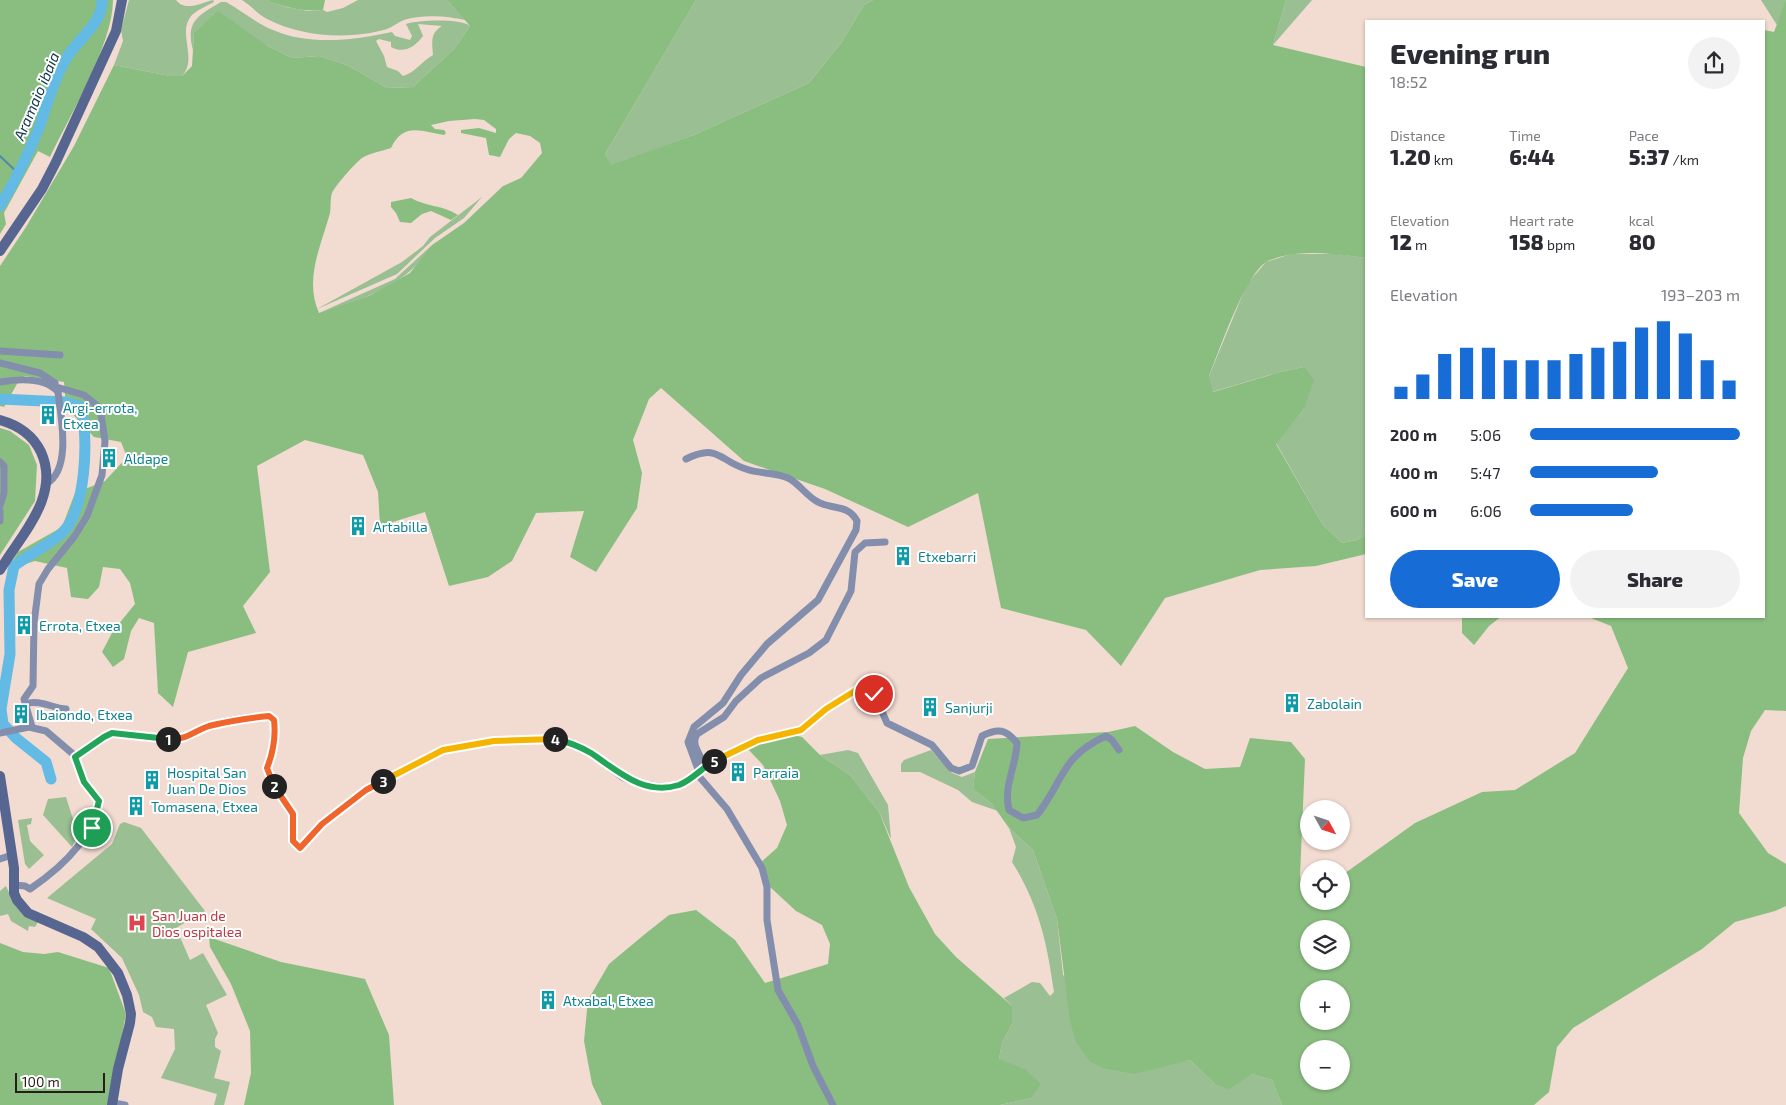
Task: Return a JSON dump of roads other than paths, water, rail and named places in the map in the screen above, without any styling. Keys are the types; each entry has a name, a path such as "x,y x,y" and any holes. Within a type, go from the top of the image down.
{"main road":[{"path":"0,251 42,189 56,162 116,31 122,0"},
{"path":"0,420 27,433 39,448 45,466 46,484 33,521 0,570"},
{"path":"0,776 17,900 24,910 89,941 103,952 118,973 127,995 131,1014 112,1104"}],"street":[{"path":"0,351 60,355"},
{"path":"0,362 40,373 55,383 53,386 58,392 63,451 60,469 52,481 46,484"},
{"path":"0,382 17,380 41,382 84,395 100,408 105,442 102,474 87,516 39,584 34,623 33,686 25,701 32,727"},
{"path":"686,459 704,452 713,452 723,455 734,464 746,469 789,478 818,502 846,509 854,515 857,521 856,530 818,600 767,644 741,675 723,703 694,727 688,742 699,772 727,809 762,868 767,887 767,920 778,990 798,1025 813,1066 833,1105"},
{"path":"0,462 4,464 6,474 0,506"},
{"path":"0,511 0,521"},
{"path":"699,772 703,765 695,747 697,734 724,718 736,701 761,678 795,661 823,643 833,629 851,591 855,552 865,543 885,542"},
{"path":"75,757 109,734 154,739 184,739 207,727 243,719 269,716 274,720 275,730 272,755 267,768 270,780 293,814 293,841 300,848 322,824 366,790 443,750 494,741 552,739 571,743 590,752 622,777 646,786 666,787 680,785 734,750 758,740 801,730 826,709 858,689 874,694 887,723 932,745 952,768 960,771 972,766 982,736 993,730 1003,730 1011,736 1017,743 1016,755 1007,784 1007,800 1009,810 1023,818 1037,815 1062,770 1092,743 1106,736 1112,740 1119,750"},
{"path":"25,701 37,701 66,710"},
{"path":"2,733 32,727 46,731 75,757 84,782 99,801 92,828 75,850 30,889 25,886 14,885"},
{"path":"0,859 12,855"},
{"path":"112,1104 125,1105"}],"waterway":[{"name":"Aramaio ibaia","path":"0,206 39,128 62,65 95,23 99,16 102,0"},
{"path":"0,156 19,174"},
{"name":"Aramaio ibaia","path":"0,399 65,402 81,407 83,421 85,437 84,473 81,491 70,522 58,537 14,566 9,590 10,654 1,709 3,724 16,738 46,762 51,779"}],"place":[{"name":"Argi-errota, Etxea","path":"48,415"},
{"name":"Aldape","path":"109,458"},
{"name":"Artabilla","path":"358,526"},
{"name":"Etxebarri","path":"903,556"},
{"name":"Errota, Etxea","path":"24,625"},
{"name":"Zabolain","path":"1292,703"},
{"name":"Sanjurji","path":"930,707"},
{"name":"Ibaiondo, Etxea","path":"21,714"},
{"name":"Parraia","path":"738,772"},
{"name":"Hospital San Juan De Dios","path":"152,780"},
{"name":"Tomasena, Etxea","path":"136,806"},
{"name":"San Juan de Dios ospitalea","path":"137,923"},
{"name":"Atxabal, Etxea","path":"548,1000"}]}
